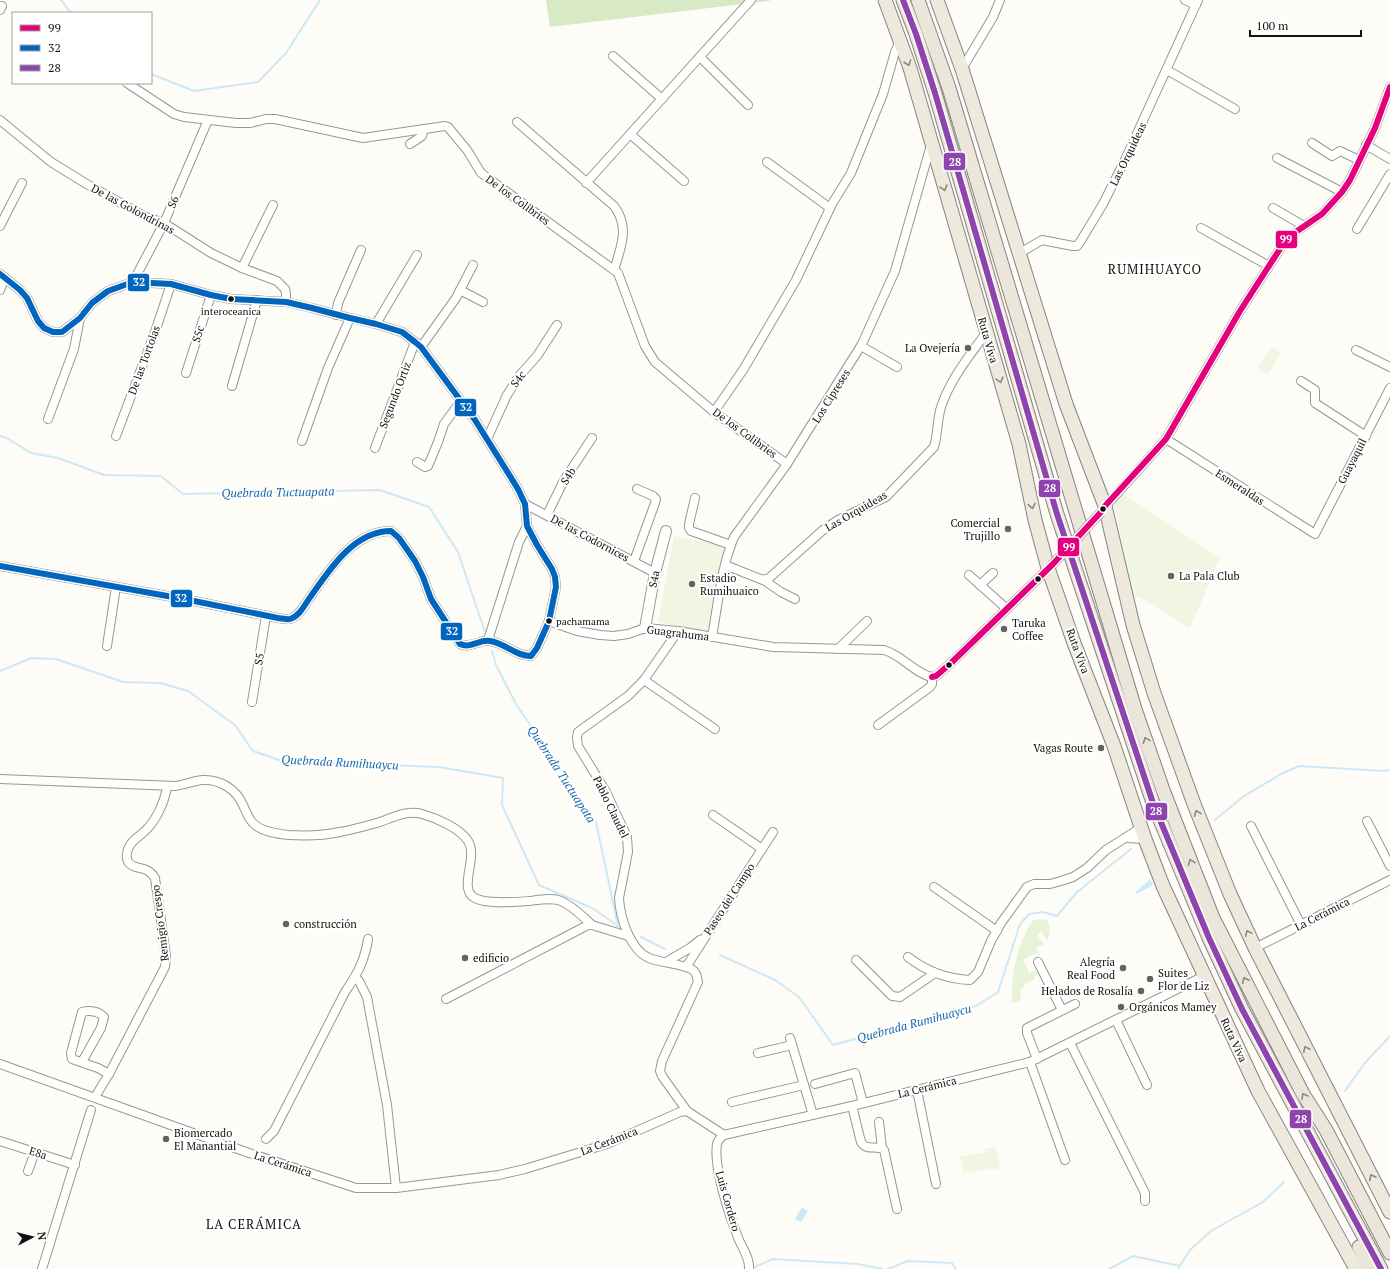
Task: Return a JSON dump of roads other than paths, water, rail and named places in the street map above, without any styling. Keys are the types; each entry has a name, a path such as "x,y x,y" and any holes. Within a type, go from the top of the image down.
{"highway":[{"name":"Ruta Viva","path":"903,0 916,34 935,93 1056,514 1152,803 1209,938 1242,1009 1380,1269"},
{"path":"918,0 949,88 1134,709 1161,783 1213,918 1303,1094 1390,1234"},
{"path":"1326,1130 1390,1253"},
{"path":"1315,1145 1330,1189 1370,1269"}],"main road":[{"name":"Ruta Viva","path":"885,0 910,68 1019,444 1035,520 1074,643 1114,746 1145,839 1163,886 1258,1091 1356,1269"},
{"path":"937,0 962,69 1018,254 1066,404 1103,509 1133,625 1154,693 1194,804 1230,894 1255,948 1390,1212"}],"street":[{"path":"586,183 751,0"},
{"path":"962,69 993,17 1000,0"},
{"path":"1185,0 1197,2"},
{"name":"Las Orquideas","path":"1018,254 1042,240 1073,246 1077,246 1080,242 1103,204 1144,120 1197,2"},
{"path":"714,412 743,370 796,280 830,208 853,166 883,94 895,52 900,41"},
{"path":"613,56 662,99"},
{"path":"700,57 748,104"},
{"path":"1167,70 1235,109"},
{"name":"De los Colibries","path":"129,84 174,114 184,117 236,123 250,123 266,118 275,119 363,138 445,126 448,127 467,150 481,173 618,273 645,346 654,362 714,412 788,464"},
{"path":"878,725 930,687 932,684 932,677 936,676 945,669 1050,567 1166,439 1240,311 1287,238 1322,214 1342,192 1350,180 1375,128 1390,87"},
{"name":"De las Golondrinas","path":"0,120 51,162 84,183 146,217 164,223 211,253 242,268 277,281 285,288 286,302"},
{"name":"S6","path":"133,282 164,223 208,120"},
{"path":"517,122 614,206 620,214 623,223 622,244 614,270"},
{"path":"410,144 422,136 424,129"},
{"path":"630,134 684,181"},
{"name":"Los Cipreses","path":"712,637 730,545 734,537 788,464 861,346 895,271 932,143"},
{"path":"1312,143 1330,155 1334,155 1340,151 1359,160"},
{"path":"1366,145 1390,159"},
{"path":"1277,158 1342,192"},
{"path":"767,162 830,208"},
{"path":"1357,229 1390,174"},
{"path":"0,226 22,183"},
{"path":"242,268 273,205"},
{"path":"1273,208 1304,226"},
{"path":"1201,228 1269,266"},
{"path":"336,315 338,303 361,250"},
{"path":"376,324 417,255"},
{"name":"Segundo Ortiz","path":"375,448 418,345 460,290 473,265"},
{"path":"0,290 3,276 27,298 38,321 44,328 53,332 62,332 80,318 92,303 108,291 133,282 171,284 231,299 286,302 376,324 402,332 418,345 461,401 518,489 525,504 527,526 555,577 556,587 549,621 537,648 531,656 525,656 517,654 504,645 488,640 470,646 460,644 431,599 415,561 399,538 391,531 382,531 358,542 348,550 330,570 304,607 298,614 290,619 266,616 116,586 0,566"},
{"name":"De las Tortolas","path":"116,436 155,332 171,284"},
{"path":"460,290 483,302"},
{"name":"S5c","path":"186,373 211,295"},
{"path":"232,386 257,300"},
{"path":"48,419 74,348 80,318"},
{"path":"302,441 328,368 350,318"},
{"name":"S4c","path":"487,439 507,395 520,375 537,356 557,325"},
{"name":"Las Orquideas","path":"766,579 772,576 823,530 838,520 886,496 934,447 937,438 941,409 947,392 956,376 986,333"},
{"path":"861,346 897,367"},
{"path":"1356,350 1390,367"},
{"path":"1301,381 1315,390 1315,403 1366,436"},
{"name":"Guayaquil","path":"1315,534 1390,388"},
{"path":"417,462 425,467 428,466 444,424 461,401"},
{"name":"S4b","path":"547,515 563,482 592,438"},
{"name":"Esmeraldas","path":"1166,439 1315,534"},
{"path":"634,561 656,499 638,489"},
{"path":"695,498 689,524 691,531 730,545"},
{"name":"De las Codornices","path":"525,504 655,573"},
{"path":"488,640 520,542 527,526"},
{"name":"S4a","path":"645,628 655,573 666,531"},
{"path":"725,565 763,580 766,579 765,581 780,592 795,599"},
{"path":"980,585 993,573"},
{"path":"969,575 1007,609"},
{"path":"107,646 116,586"},
{"name":"S5","path":"252,702 266,616"},
{"name":"Guagrahuma","path":"549,621 577,631 600,635 614,636 628,634 645,628 678,631 773,647 884,650 891,652 924,675 932,677"},
{"path":"838,649 867,622"},
{"name":"Pablo Claudel","path":"678,631 644,680 628,696 578,732 576,738 578,746 605,790 627,837 628,852 619,905 628,936 640,953 649,958 686,967"},
{"path":"644,680 715,729"},
{"path":"0,779 167,786 183,785 202,780 222,783 238,794 248,818 256,827 289,835 339,832 374,824 405,813 421,813 447,824 469,841 472,856 468,885 469,891 474,898 492,902 541,900 561,901 592,925 628,936"},
{"name":"Remigio Crespo","path":"95,1097 109,1074 166,966 166,956 155,878 147,869 132,866 128,862 126,856 130,845 156,818 166,795 167,786"},
{"path":"713,815 762,849"},
{"path":"1367,821 1390,866"},
{"path":"908,957 920,966 935,973 970,980 978,972 997,930 1027,887 1034,884 1050,884 1073,877 1087,868 1106,850 1126,838 1140,825"},
{"path":"1251,826 1301,925"},
{"name":"Paseo del Campo","path":"686,967 773,832"},
{"path":"1126,838 1145,839"},
{"name":"La Cerámica","path":"1255,948 1390,880"},
{"path":"934,887 997,930"},
{"path":"446,999 588,925 592,925"},
{"path":"666,962 690,948 707,934"},
{"path":"266,1139 274,1131 345,992 355,977 366,954 368,939"},
{"path":"856,960 892,996 896,997 900,996 935,973"},
{"path":"1038,962 1062,1010"},
{"path":"686,967 693,970 697,975 698,982 662,1061 660,1071 664,1081 687,1111 724,1135"},
{"name":"La Cerámica","path":"724,1135 852,1106 1034,1060 1204,976"},
{"path":"355,977 360,981 367,997 387,1105 396,1188"},
{"path":"1065,1160 1034,1060 1027,1028 1075,1004"},
{"path":"82,1062 100,1028 104,1017 89,1010 82,1012 71,1054 72,1059 109,1074"},
{"path":"1116,1020 1147,1085"},
{"path":"758,1053 791,1041 813,1115"},
{"path":"1070,1043 1145,1193 1145,1201"},
{"name":"La Cerámica","path":"0,1064 248,1153 356,1188 396,1188 499,1175 525,1170 607,1144 680,1112 687,1111"},
{"path":"815,1084 855,1073 863,1103"},
{"path":"732,1102 804,1085"},
{"path":"916,1090 936,1184"},
{"path":"852,1106 863,1146 867,1148 882,1148"},
{"path":"42,1269 91,1110"},
{"path":"879,1122 882,1148 885,1153 896,1209"},
{"name":"Luis Cordero","path":"724,1135 720,1138 717,1144 717,1161 721,1184 730,1216 747,1257 749,1269"},
{"name":"E8a","path":"0,1141 75,1165"},
{"path":"28,1171 35,1152"}],"water":[{"path":"1150,879 1153,885 1137,894 1135,893"},
{"path":"802,1207 808,1211 801,1222 795,1219"}],"waterway":[{"path":"61,0 70,12"},
{"path":"152,74 194,91 258,82 286,53 320,0"},
{"name":"Quebrada Tuctuapata","path":"0,436 7,438 31,453 58,458 104,475 161,476 183,494 380,490 429,507 458,552 485,632"},
{"name":"Quebrada Tuctuapata","path":"492,651 496,665 516,704 596,822 618,926"},
{"name":"Quebrada Rumihuaycu","path":"0,671 31,658 56,659 123,682 160,683 188,691 235,725 253,751 282,761 439,767 503,778 502,805 539,885 592,908 621,928"},
{"name":"Quebrada Rumihuaycu","path":"1215,820 1244,796 1281,774 1299,766 1384,771 1390,770"},
{"name":"Quebrada Rumihuaycu","path":"720,955 775,980 799,997 833,1045 976,1006 998,992 1020,924 1029,914 1043,912 1057,916 1077,892 1131,849"},
{"name":"Quebrada Rumihuaycu","path":"641,937 665,949"},
{"path":"1345,1091 1364,1064 1390,1036"},
{"path":"1178,1269 1190,1250 1211,1231 1263,1202 1284,1182"},
{"path":"1109,1269 1133,1256 1180,1266"},
{"path":"752,1268 773,1259 857,1264 883,1269"},
{"path":"888,1269 908,1261 952,1263 956,1269"}],"place":[{"name":"interoceanica","path":"231,299"},
{"name":"La Ovejería","path":"968,348"},
{"name":"Comercial Trujillo","path":"1008,529"},
{"name":"La Pala Club","path":"1171,576"},
{"name":"Estadio Rumihuaico","path":"692,584"},
{"name":"pachamama","path":"549,621"},
{"name":"Taruka Coffee","path":"1004,629"},
{"name":"Vagas Route","path":"1101,748"},
{"name":"construcción","path":"286,924"},
{"name":"edificio","path":"465,958"},
{"name":"Alegría Real Food","path":"1123,968"},
{"name":"Suites Flor de Liz","path":"1150,979"},
{"name":"Helados de Rosalía","path":"1141,991"},
{"name":"Orgánicos Mamey","path":"1121,1007"},
{"name":"Biomercado El Manantial","path":"166,1139"}],"district":[{"name":"RUMIHUAYCO","path":"1155,269"},
{"name":"LA CERÁMICA","path":"254,1224"}]}
